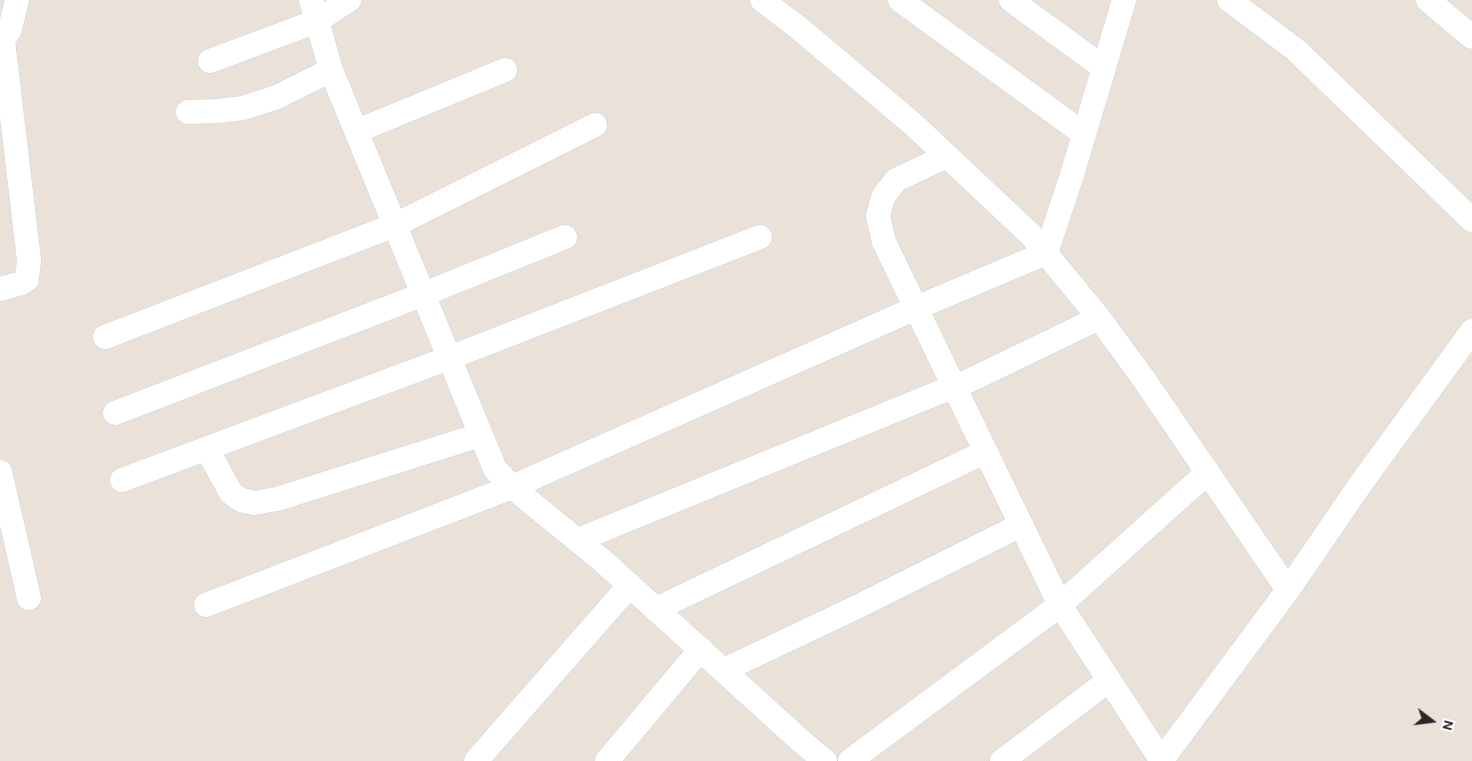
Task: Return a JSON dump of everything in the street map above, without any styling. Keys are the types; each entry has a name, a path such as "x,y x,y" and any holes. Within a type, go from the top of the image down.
{"street":[{"path":"0,288 22,283 27,279 29,260 2,42 10,29 17,0"},
{"path":"210,61 314,11 350,0"},
{"path":"762,0 816,42 914,125 1032,235 1099,318 1154,392 1288,590"},
{"path":"900,0 1084,134"},
{"path":"1011,0 1104,68"},
{"path":"206,605 512,487 916,308 1046,253 1124,0"},
{"path":"1229,0 1296,50 1472,220"},
{"path":"1428,0 1472,37"},
{"path":"314,11 331,70 495,469 512,487 630,585 825,761"},
{"path":"188,112 243,108 277,97 331,70"},
{"path":"357,131 504,70"},
{"path":"105,337 395,224 595,125"},
{"path":"947,156 896,180 883,197 878,216 884,242 1060,605 1161,761 1288,590 1362,482 1472,331"},
{"path":"115,413 424,294 565,237"},
{"path":"122,480 449,358 760,237"},
{"path":"578,540 940,392 954,388 1099,318"},
{"path":"207,448 231,493 241,500 254,503 277,499 480,435"},
{"path":"656,609 986,452"},
{"path":"0,472 29,598"},
{"path":"850,761 1060,605 1208,472"},
{"path":"724,670 861,605 1021,525"},
{"path":"476,761 630,585"},
{"path":"607,761 701,649"},
{"path":"1002,761 1108,681"}]}
